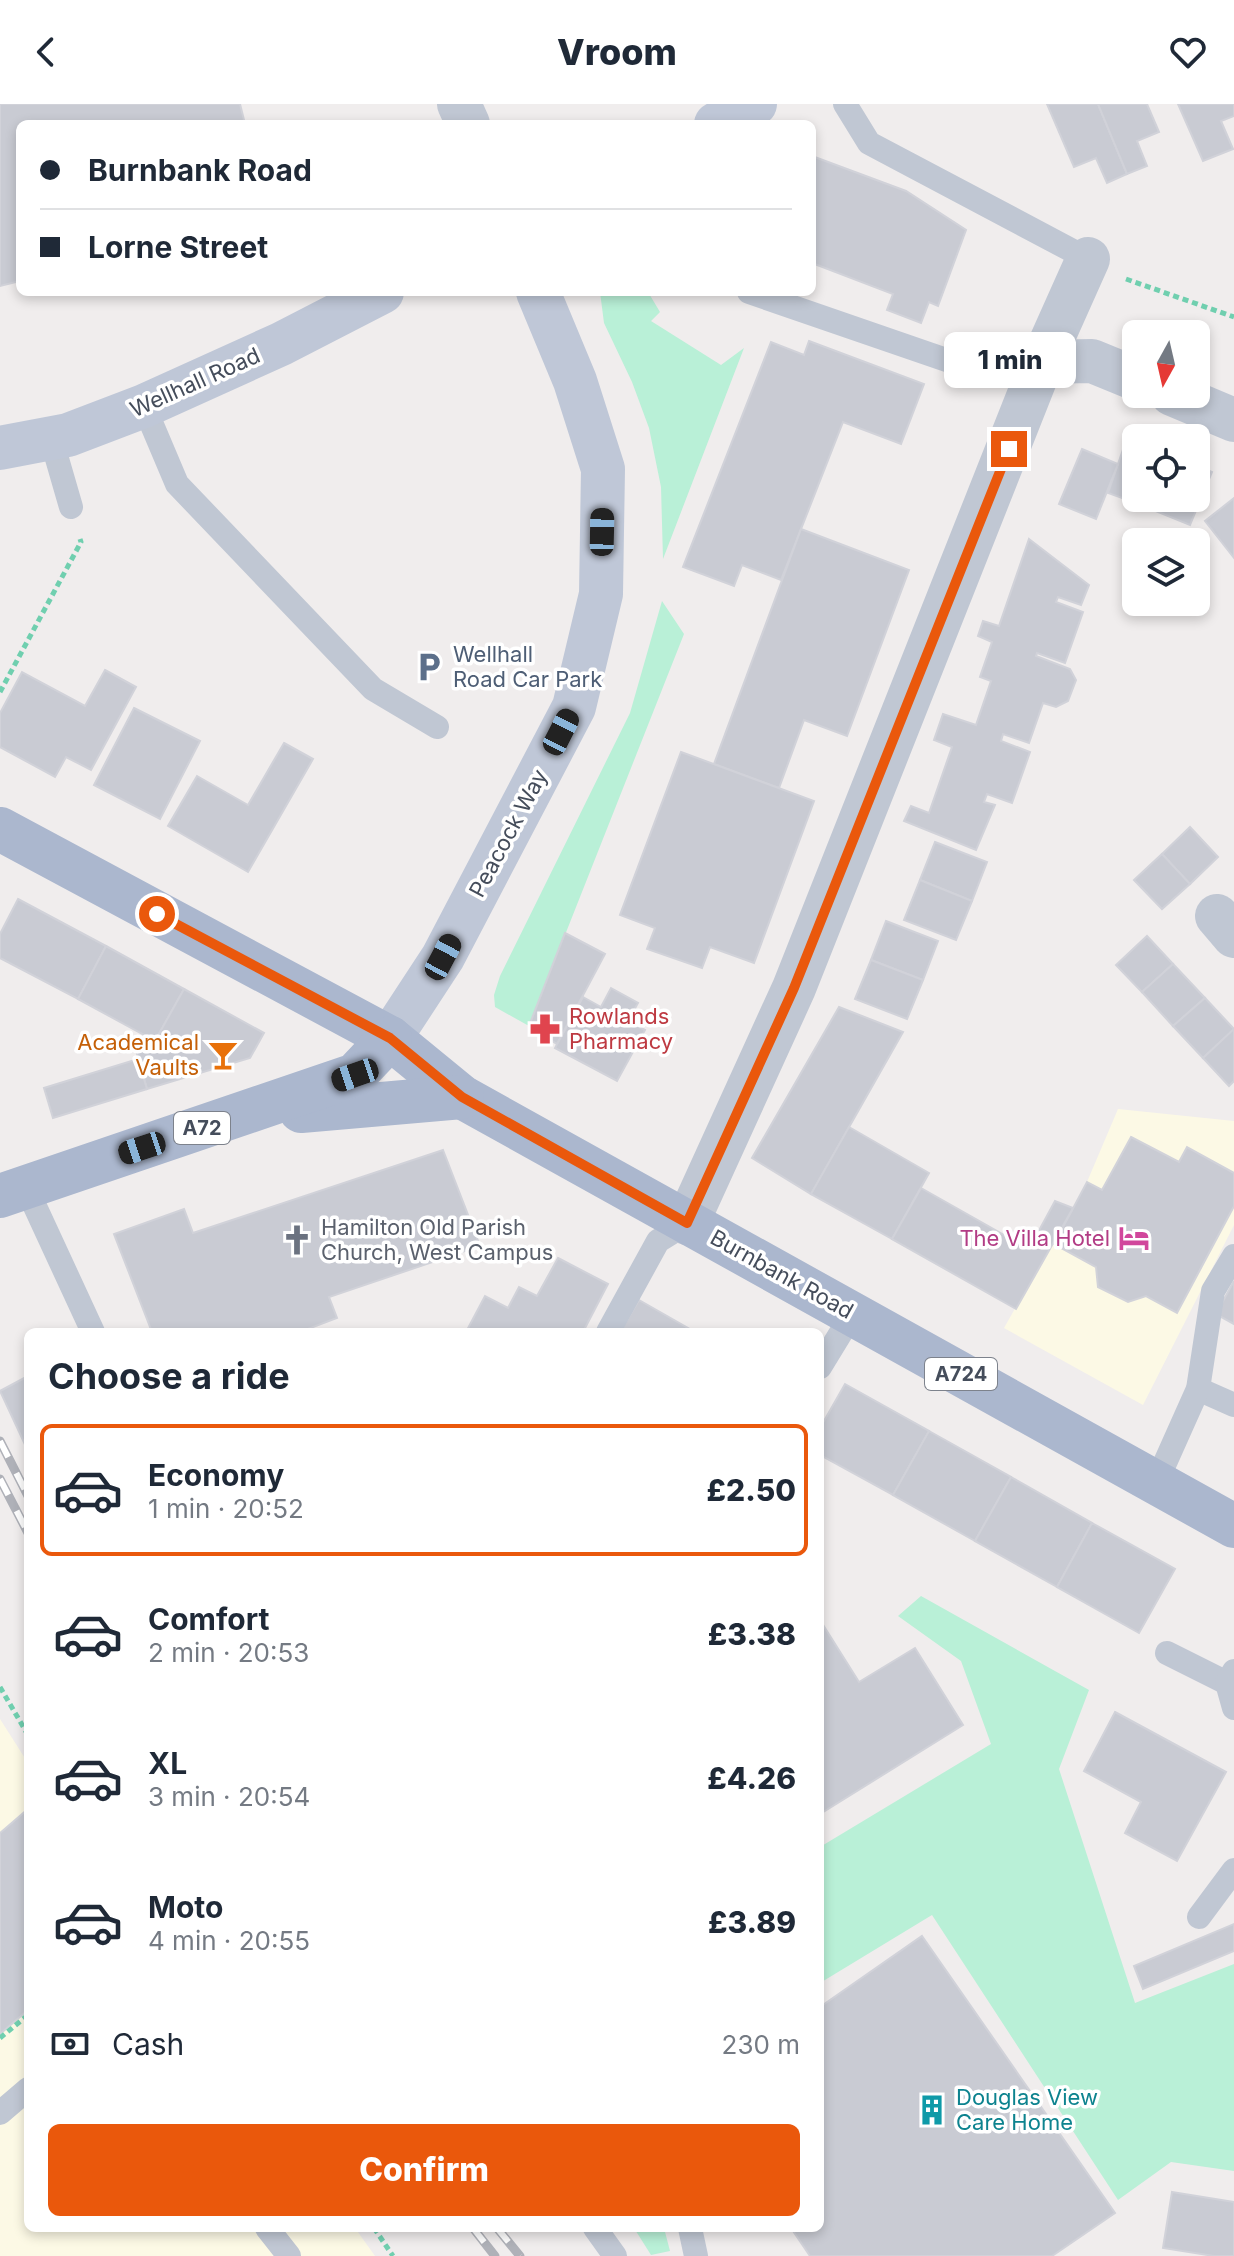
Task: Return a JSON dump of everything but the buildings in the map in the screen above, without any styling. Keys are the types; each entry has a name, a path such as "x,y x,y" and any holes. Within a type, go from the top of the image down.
{"main road":[{"path":"724,120 755,104"},
{"name":"Wellhall Road","path":"0,448 68,435 144,406 281,344 374,296"},
{"name":"Peacock Way","path":"390,1038 443,957 574,707 601,594 603,469 575,381 540,296"},
{"name":"Burnbank Road","path":"0,829 390,1038 462,1097 1234,1526"},
{"name":"A72","path":"13,1191 355,1075 390,1038"},
{"path":"228,1120 393,1101 462,1097"}],"street":[{"path":"687,1223 794,988 1042,362 1088,259"},
{"path":"1042,362 1092,361 1122,373"},
{"path":"1205,408 1234,420"}],"lane":[{"path":"845,104 869,143 1088,259"},
{"path":"761,296 958,364"},
{"path":"144,406 177,484 373,689 437,727"},
{"path":"51,438 71,507"},
{"path":"13,1191 91,1328"},
{"path":"610,1328 658,1241 687,1223"},
{"path":"1156,1483 1198,1389 1213,1291 1234,1256"},
{"path":"824,1360 853,1313"},
{"path":"1198,1389 1234,1405"},
{"path":"1167,1653 1231,1677 1234,1708"},
{"path":"1199,1917 1234,1870"},
{"path":"0,2113 24,2092"},
{"path":"270,2232 289,2256"},
{"path":"598,2232 615,2256"},
{"path":"691,2232 696,2256"}],"path":[{"path":"1088,259 1125,278 1234,317"},
{"path":"0,692 81,542 71,507"},
{"path":"0,1687 24,1728"},
{"path":"0,2038 24,2018"},
{"path":"377,2232 393,2256"}],"shaded area":[{"path":"1118,1109 1234,1121 1234,1225 1143,1405 1004,1328 1087,1182"},
{"path":"0,1719 24,1757 24,2232 358,2232 375,2256 0,2256"}],"green space":[{"path":"601,296 650,296 660,312 651,321 721,365 744,348 663,559 661,487 649,428 632,382 604,323"},
{"path":"662,601 684,634 529,1026 495,1007 494,995 500,976 630,713"},
{"path":"921,1596 1089,1690 1059,1769 1135,2003 1234,1964 1234,2171 1171,2162 1118,2200 932,1915 824,1981 824,1845 991,1744 961,1661 898,1616"},
{"path":"637,2232 665,2232 670,2251 651,2255"}],"railway":[{"path":"0,1441 24,1488"},
{"path":"0,1479 24,1525"},
{"path":"476,2232 495,2256"},
{"path":"500,2232 520,2256"}],"place":[{"name":"Wellhall Road Car Park","path":"429,667"},
{"name":"Rowlands Pharmacy","path":"545,1029"},
{"name":"Academical Vaults","path":"223,1055"},
{"name":"The Villa Hotel","path":"1134,1238"},
{"name":"Hamilton Old Parish Church, West Campus","path":"297,1240"},
{"name":"Douglas View Care Home","path":"932,2110"}],"route":[{"path":"157,914 390,1038 462,1097 687,1223 794,988 1009,449"}]}
